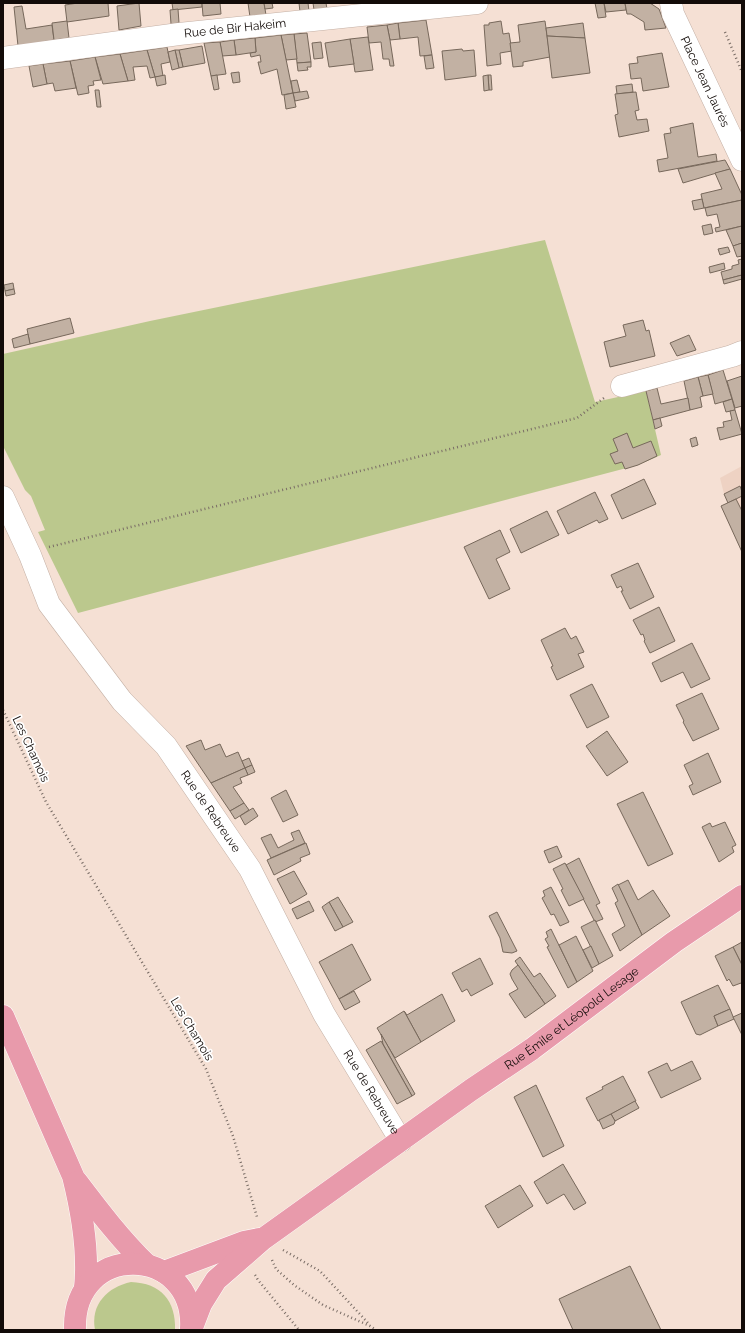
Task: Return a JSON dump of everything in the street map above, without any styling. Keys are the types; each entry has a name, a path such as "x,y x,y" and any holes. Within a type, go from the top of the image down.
{"main road":[{"name":"Rue Émile et Léopold Lesage","path":"191,1330 201,1304 216,1280 263,1239 471,1090 532,1049 674,942 742,896"},
{"path":"3,1016 73,1176 85,1241 87,1272 85,1288 76,1308 74,1330"},
{"path":"73,1176 115,1231 131,1249 155,1268 173,1279 186,1297 190,1308 192,1319 191,1330"},
{"path":"85,1288 97,1276 112,1267 130,1263 155,1268 244,1242 263,1239"}],"street":[{"name":"Rue de Bir Hakeim","path":"3,58 179,34 471,3"},
{"name":"Place Jean Jaurès","path":"671,3 673,14 742,160"},
{"path":"622,386 742,352"},
{"name":"Rue de Rebreuve","path":"3,497 30,555 49,604 122,701 166,746 250,869 324,1014 401,1140"}],"path":[{"path":"725,32 742,72"},
{"path":"30,555 46,548 577,418 622,386"},
{"name":"Les Chamois","path":"3,710 46,802 206,1069 233,1136 263,1239 276,1269 294,1285 322,1305 376,1330"},
{"path":"263,1239 320,1271 370,1326"},
{"path":"245,1254 258,1280 299,1330"}],"shaded area":[{"path":"742,466 742,552 721,506 728,503 720,478"}],"green space":[{"path":"545,240 595,402 646,391 661,455 638,465 78,613 38,532 45,530 31,496 25,490 3,446 3,354 150,321"},
{"path":"131,1282 151,1286 165,1296 173,1310 175,1330 95,1330 95,1312 102,1298 115,1288"}],"building":[{"path":"78,3 108,3 109,16 67,22 65,5"},
{"path":"139,3 141,26 119,30 117,6"},
{"path":"172,3 202,3 202,7 173,10"},
{"path":"202,3 220,3 221,14 203,16"},
{"path":"248,3 264,3 266,15 250,17"},
{"path":"264,3 272,3 273,8 265,9"},
{"path":"299,3 308,3 309,11 300,12"},
{"path":"313,3 326,3 327,9 314,10"},
{"path":"595,3 604,3 606,17 598,18"},
{"path":"604,3 625,3 626,10 606,12"},
{"path":"625,3 650,3 659,9 666,28 645,30 644,22 631,14 627,14"},
{"path":"22,6 26,29 52,25 54,40 18,46 14,7"},
{"path":"178,9 179,23 171,24 170,10"},
{"path":"426,20 432,55 420,56 418,37 400,39 398,23"},
{"path":"67,21 69,38 54,40 52,23"},
{"path":"501,21 503,34 509,33 512,51 500,53 501,64 487,66 484,25"},
{"path":"545,21 550,57 523,62 523,66 513,67 510,43 520,42 518,25"},
{"path":"398,23 400,39 390,40 387,25"},
{"path":"583,23 585,38 547,36 546,28"},
{"path":"387,25 394,66 390,66 389,59 383,59 381,42 369,43 367,27"},
{"path":"307,33 311,62 297,63 294,34"},
{"path":"294,34 297,59 286,60 281,35"},
{"path":"281,35 293,93 282,95 277,69 261,74 258,62 261,62 260,55 251,57 250,53 256,52 255,38"},
{"path":"547,36 585,38 590,73 552,78"},
{"path":"368,37 373,70 355,72 350,39"},
{"path":"255,38 256,52 236,55 234,40"},
{"path":"350,39 354,64 329,67 325,43"},
{"path":"234,40 236,55 222,56 220,42"},
{"path":"220,42 226,74 211,76 204,43"},
{"path":"321,42 323,58 314,59 312,43"},
{"path":"202,46 205,63 183,67 179,50"},
{"path":"167,47 170,62 161,64 163,76 155,77 147,50"},
{"path":"462,49 463,51 474,50 476,76 445,80 442,51"},
{"path":"147,50 155,77 150,78 147,66 133,67 135,80 128,81 120,54"},
{"path":"175,50 179,50 183,67 179,68"},
{"path":"175,50 179,68 172,70 168,52"},
{"path":"662,53 669,87 643,91 641,78 631,79 629,64 638,63 637,57"},
{"path":"120,54 128,81 103,84 95,57"},
{"path":"432,55 434,68 426,69 424,56"},
{"path":"95,57 101,80 93,81 94,85 88,86 89,93 78,95 70,61"},
{"path":"70,61 76,88 55,91 53,83 47,84 43,64"},
{"path":"311,62 311,67 307,67 308,70 298,71 297,63"},
{"path":"43,64 47,84 33,87 29,66"},
{"path":"239,72 240,82 233,83 231,73"},
{"path":"165,75 166,84 157,86 155,77"},
{"path":"217,75 219,89 214,90 211,76"},
{"path":"488,75 491,75 492,90 489,90"},
{"path":"488,75 489,90 484,91 483,76"},
{"path":"297,80 300,92 293,93 291,81"},
{"path":"632,84 633,92 617,94 616,86"},
{"path":"95,90 99,90 101,107 97,107"},
{"path":"307,91 309,98 295,101 293,93"},
{"path":"636,92 639,110 635,111 637,120 647,119 649,131 619,137 615,115 618,114 615,94"},
{"path":"293,93 296,107 286,109 284,95"},
{"path":"693,123 698,157 716,154 717,161 659,172 657,160 668,158 664,134 671,133 670,128"},
{"path":"725,160 730,169 683,183 678,169"},
{"path":"730,169 742,195 742,200 704,208 701,194 722,189 715,173"},
{"path":"702,199 704,208 694,210 692,201"},
{"path":"742,200 742,226 716,232 715,228 720,227 717,214 707,216 705,208"},
{"path":"711,224 713,233 704,235 702,226"},
{"path":"742,226 742,243 733,246 726,230"},
{"path":"742,243 742,256 737,257 733,246"},
{"path":"728,247 730,252 720,255 718,249"},
{"path":"742,259 742,275 723,280 721,272 732,269 732,266 739,264 738,260"},
{"path":"724,263 725,269 710,273 709,267"},
{"path":"742,275 742,279 724,284 723,280"},
{"path":"13,283 14,289 5,291 4,285"},
{"path":"14,289 15,294 6,296 5,291"},
{"path":"70,318 74,333 30,344 27,329"},
{"path":"643,320 646,331 649,330 655,356 610,367 604,342 626,336 623,325"},
{"path":"28,334 30,344 14,348 12,339"},
{"path":"689,335 696,350 677,356 670,343"},
{"path":"723,370 732,399 715,404 708,375"},
{"path":"708,375 713,394 703,396 698,377"},
{"path":"742,376 742,406 735,408 727,381"},
{"path":"698,377 703,396 700,397 702,407 690,410 684,381"},
{"path":"657,388 661,404 688,398 690,410 653,420 646,391"},
{"path":"732,399 735,410 726,412 723,402"},
{"path":"735,410 742,434 720,440 717,428 724,427 723,422 732,420 730,411"},
{"path":"660,418 662,426 655,429 653,420"},
{"path":"627,433 633,448 651,441 657,456 625,469 622,462 615,464 610,454 618,451 613,439"},
{"path":"696,437 698,445 692,447 690,439"},
{"path":"644,479 656,504 622,519 611,495"},
{"path":"740,486 742,496 728,503 724,494"},
{"path":"595,492 608,519 599,523 597,520 568,534 557,511"},
{"path":"736,499 742,511 742,552 721,506"},
{"path":"547,511 559,535 521,553 510,529"},
{"path":"500,530 510,552 496,559 510,589 489,599 464,547"},
{"path":"638,563 654,597 630,609 621,591 623,591 621,586 617,588 611,575"},
{"path":"659,607 675,641 650,653 644,641 643,634 641,635 633,620"},
{"path":"565,628 571,639 576,636 584,652 578,654 584,667 557,680 551,667 553,666 541,640"},
{"path":"692,643 710,679 691,688 683,672 661,682 652,663"},
{"path":"592,684 609,717 587,728 570,695"},
{"path":"702,693 719,729 693,741 676,705"},
{"path":"607,731 628,762 607,776 586,746"},
{"path":"201,740 205,750 220,744 226,757 238,752 245,768 211,783 186,746"},
{"path":"708,753 721,782 693,795 689,786 693,784 684,765"},
{"path":"249,758 252,765 245,768 242,761"},
{"path":"252,765 255,772 248,775 245,768"},
{"path":"245,768 248,775 240,778 242,783 233,787 244,803 230,811 211,783"},
{"path":"286,790 298,815 283,822 271,798"},
{"path":"643,792 673,854 648,866 617,804"},
{"path":"244,803 249,810 235,819 230,811"},
{"path":"253,808 258,816 245,825 240,816"},
{"path":"725,822 736,845 732,847 734,852 719,862 702,827 710,823 712,827"},
{"path":"299,830 305,843 271,858 261,838 271,834 278,848 294,840 291,833"},
{"path":"306,843 310,854 300,858 301,861 274,875 267,860"},
{"path":"557,846 562,857 549,863 544,851"},
{"path":"579,858 600,903 596,905 603,919 595,922 566,865"},
{"path":"565,863 584,899 569,906 561,890 563,889 553,869"},
{"path":"294,871 307,894 290,904 277,879"},
{"path":"628,880 638,900 653,890 670,916 642,935 618,885"},
{"path":"618,884 642,935 620,951 612,934 625,926 615,903 618,901 612,888"},
{"path":"551,887 569,922 560,926 554,914 551,915 542,898 545,896 543,891"},
{"path":"338,897 353,922 343,927 329,902"},
{"path":"309,901 314,911 297,919 292,909"},
{"path":"329,902 343,927 335,931 322,907"},
{"path":"497,912 517,951 512,953 503,952 500,938 489,916"},
{"path":"595,920 613,956 599,964 581,927"},
{"path":"551,929 577,982 568,988 547,947 549,946 545,939 548,937 546,932"},
{"path":"576,936 593,971 577,982 559,945"},
{"path":"742,942 742,965 733,947"},
{"path":"352,944 371,980 339,999 319,962"},
{"path":"591,946 599,964 592,968 583,950"},
{"path":"733,947 742,965 742,985 741,983 733,986 729,979 727,981 715,956"},
{"path":"520,957 534,977 540,973 556,996 545,1004 515,961"},
{"path":"480,958 493,984 471,996 467,989 462,992 452,973"},
{"path":"518,965 545,1004 525,1018 509,994 518,989 510,974"},
{"path":"718,985 730,1009 714,1016 718,1026 700,1035 696,1034 681,1002"},
{"path":"354,991 360,1002 345,1010 339,999"},
{"path":"442,994 455,1021 421,1042 404,1011 407,1015"},
{"path":"730,1009 734,1019 718,1026 714,1016"},
{"path":"404,1011 421,1042 395,1058 377,1028"},
{"path":"742,1013 742,1035 733,1017"},
{"path":"381,1034 415,1094 412,1096 383,1044"},
{"path":"381,1041 412,1096 397,1104 366,1050"},
{"path":"692,1061 701,1079 661,1098 648,1072 667,1063 671,1071"},
{"path":"623,1076 636,1101 598,1121 586,1098 603,1089 602,1087"},
{"path":"536,1085 564,1146 543,1157 514,1097"},
{"path":"635,1101 639,1108 615,1121 611,1114"},
{"path":"611,1114 615,1121 614,1124 603,1129 599,1120"},
{"path":"563,1164 586,1203 574,1210 564,1194 547,1204 534,1182"},
{"path":"520,1185 533,1206 498,1228 485,1206"},
{"path":"630,1266 661,1330 573,1330 559,1299"}]}
